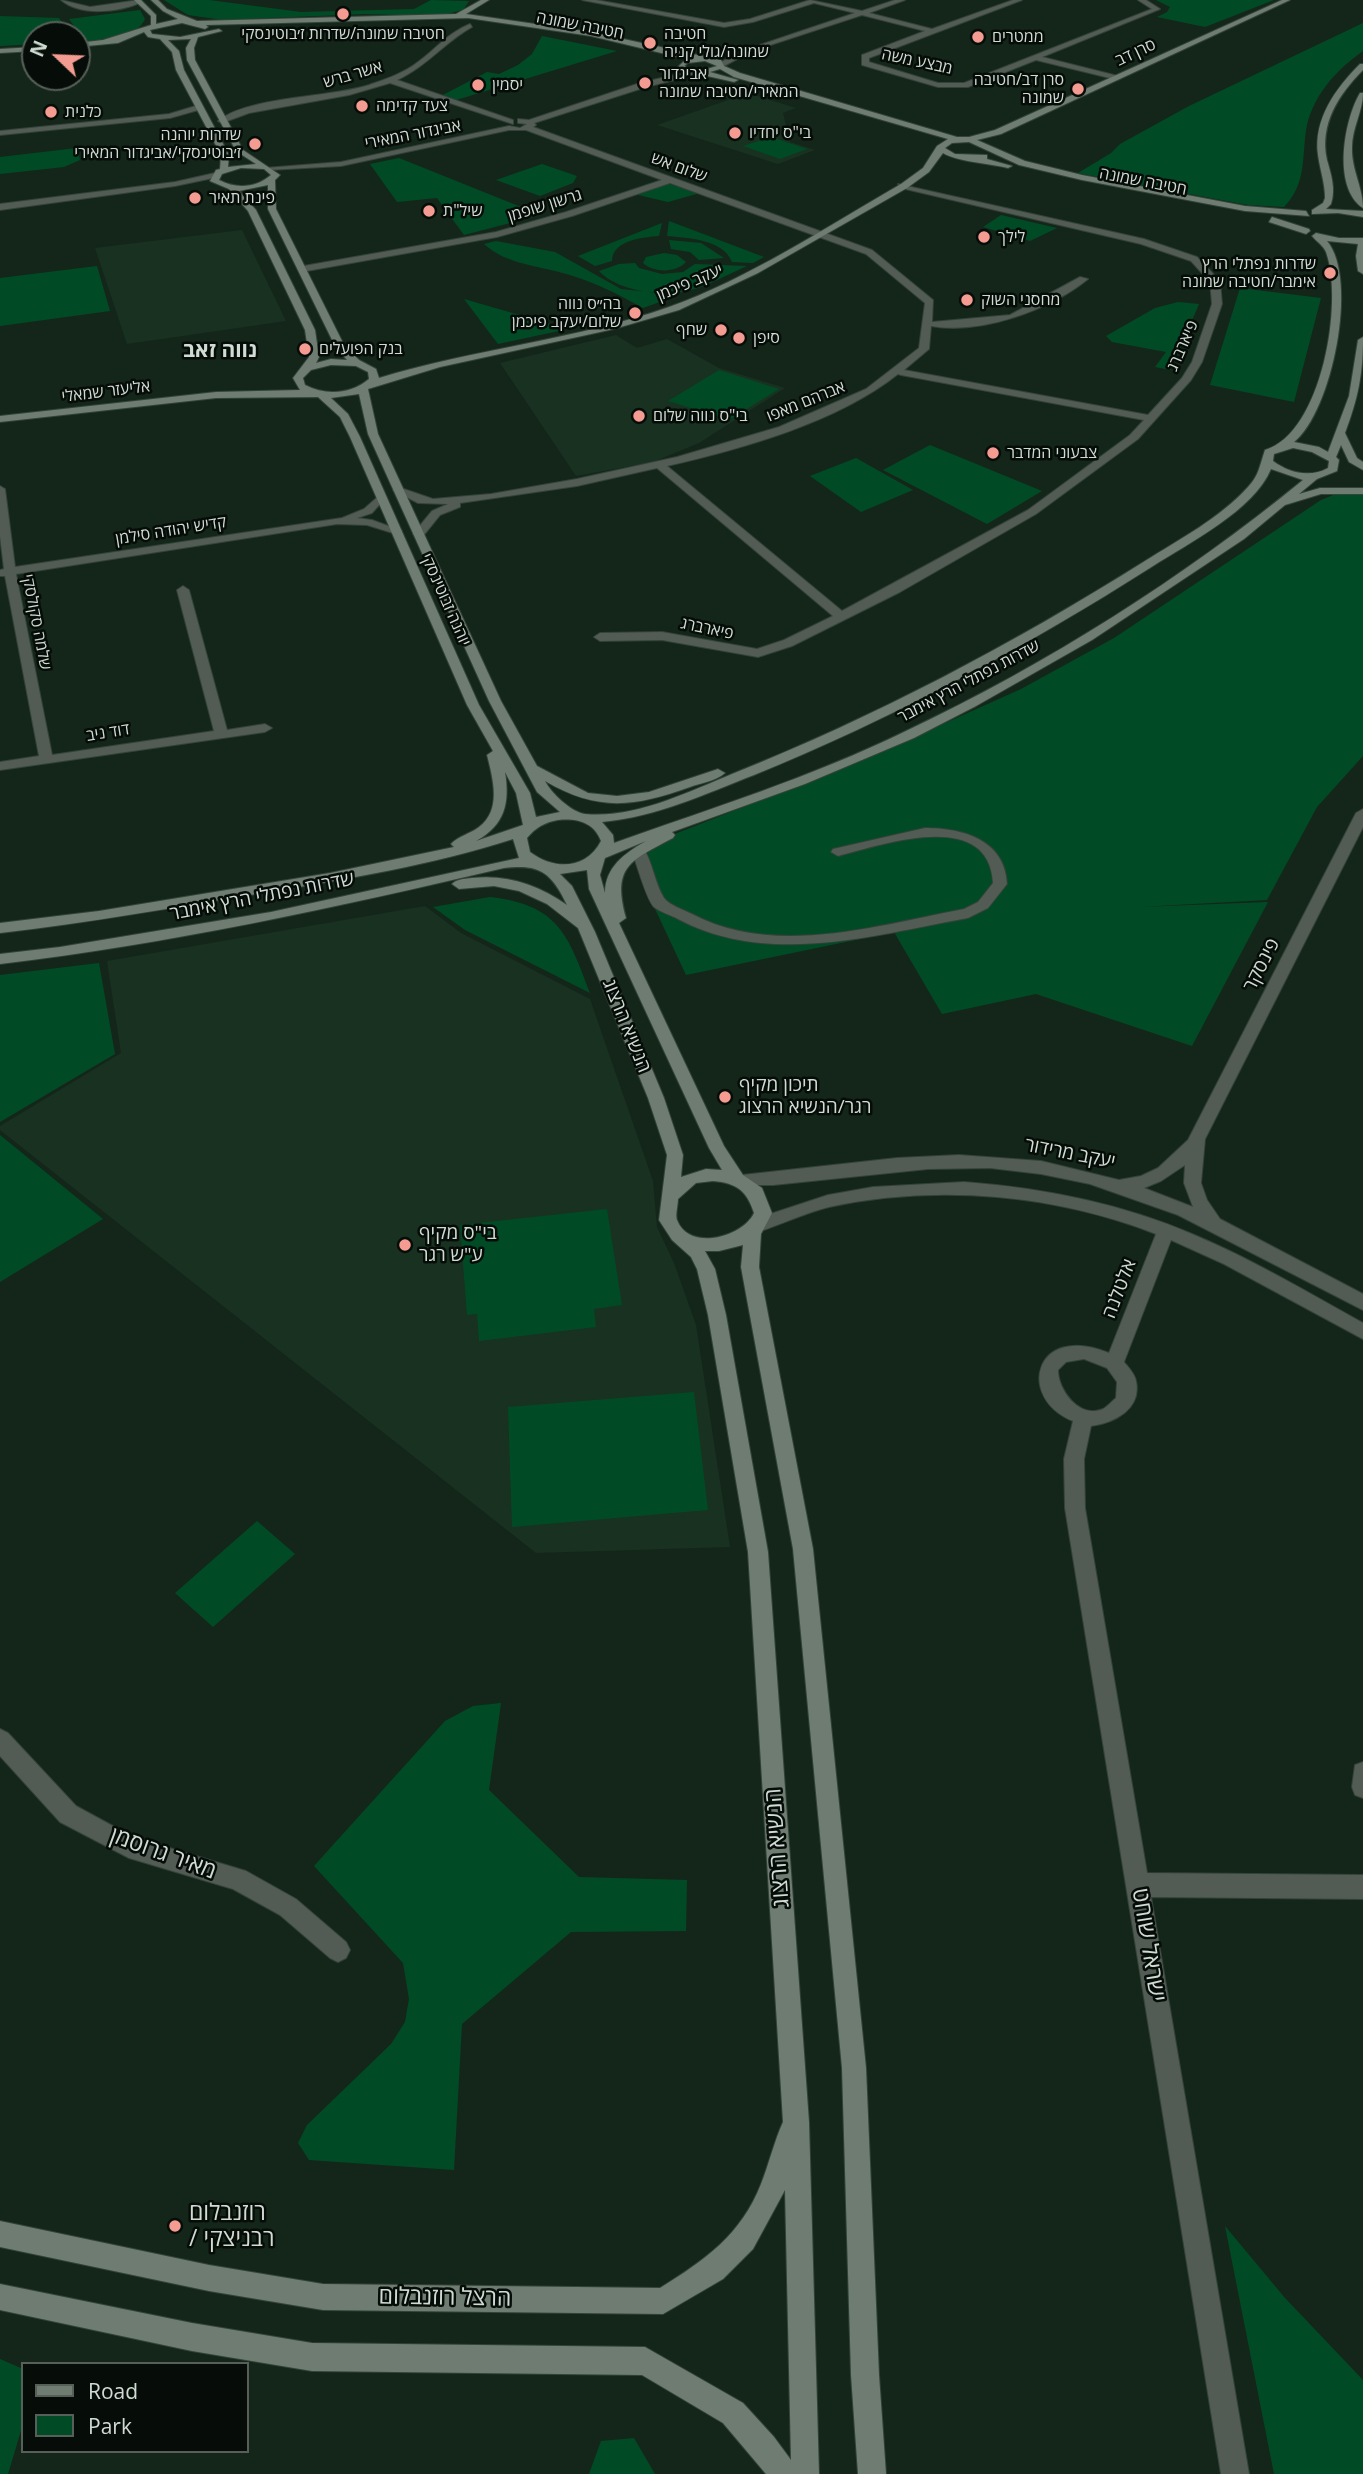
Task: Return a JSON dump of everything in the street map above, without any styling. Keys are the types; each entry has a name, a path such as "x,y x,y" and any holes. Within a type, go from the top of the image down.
{"street":[{"path":"64,0 76,7 91,9 138,1 154,16 155,21 149,29"},
{"path":"154,0 165,10 205,27 190,48 191,60 243,155 276,173 273,179 272,209 340,346 358,363"},
{"path":"585,0 633,6 724,25 751,21 816,1 932,31 1020,0"},
{"path":"643,85 680,65 750,50 902,0"},
{"path":"1038,58 1157,9 1141,0"},
{"name":"סרן דב","path":"941,149 944,143 998,132 1287,0"},
{"path":"450,25 444,21 483,3"},
{"path":"472,26 482,21 478,18 483,3"},
{"path":"106,42 149,29 193,22 455,16"},
{"name":"חטיבה שמונה","path":"455,16 591,34 721,65"},
{"path":"91,44 353,22 450,25"},
{"name":"חטיבה שמונה","path":"450,25 560,35 680,65 700,73"},
{"name":"אשר ברש","path":"444,41 450,25"},
{"name":"אשר ברש","path":"222,121 232,114 329,98 390,80 417,66 444,41 472,26"},
{"path":"149,29 175,51 180,70 225,155 225,169"},
{"name":"מבצע משה","path":"932,31 870,54 864,57 865,64 951,86 975,82 1038,58"},
{"path":"0,51 21,50"},
{"path":"390,80 510,125 528,125 643,85 700,73 750,50"},
{"path":"1038,58 1115,78"},
{"path":"721,65 737,75 964,140"},
{"path":"1316,211 1327,204 1329,198 1321,141 1330,109 1346,83 1363,66"},
{"path":"700,73 927,140 941,149"},
{"path":"1363,95 1354,112 1346,143 1356,192 1363,205"},
{"name":"אשר ברש","path":"214,105 258,109"},
{"path":"170,116 199,107"},
{"path":"0,133 170,116 191,118 208,125"},
{"name":"אביגדור המאירי","path":"273,179 422,149 510,125"},
{"name":"שלום אש","path":"528,125 669,180 821,233"},
{"path":"993,147 992,137 998,132"},
{"name":"חטיבה שמונה","path":"964,140 993,147 1004,157 1066,174 1238,207 1306,214"},
{"name":"יעקב פיכמן","path":"923,171 989,155 993,147"},
{"name":"חטיבה שמונה","path":"941,149 1058,179 1274,220 1311,233 1363,242"},
{"name":"יעקב פיכמן","path":"317,393 343,394 446,363 523,348 663,312 741,278 821,233 923,171 941,149"},
{"path":"1318,188 1324,161"},
{"path":"0,207 175,184 215,175 225,169 250,165 268,168"},
{"name":"אביגדור המאירי","path":"268,168 322,167"},
{"path":"215,175 214,181 227,187 253,210 310,330 314,357 304,371 289,378"},
{"path":"175,184 249,187 273,179"},
{"name":"גרשון שופמן","path":"301,269 497,234 569,215 669,180"},
{"name":"פיארברג","path":"600,638 662,636 758,653 788,643 842,617 1032,512 1110,457 1153,419 1186,380 1217,304 1215,282 1204,267 1182,253 1159,246 901,186"},
{"path":"1238,207 1289,209 1311,205 1314,200"},
{"path":"1283,446 1299,436 1312,418 1334,320 1335,285 1331,254 1299,222 1306,214 1316,211 1338,210 1363,215"},
{"path":"821,233 869,252 897,268 921,292 935,317 935,324 985,322 1013,317 1083,279"},
{"path":"1363,242 1360,256 1363,271"},
{"name":"אברהם מאפו","path":"419,534 436,513 466,502 598,480 660,465 798,424 867,393 901,372 919,358 934,335 935,324"},
{"path":"1332,458 1354,396 1363,340"},
{"name":"יעקב פיכמן","path":"304,371 331,362 401,367 446,363"},
{"name":"יוהנה זבוטינסקי","path":"358,363 375,375 366,386 373,434 495,701 535,770 544,792 606,832 608,841 602,854"},
{"name":"יוהנה זבוטינסקי","path":"304,371 298,378 301,387 317,393 344,416 451,658 489,735 523,793 528,807 527,828 519,846 537,865"},
{"path":"901,372 1153,419"},
{"name":"אליעזר שמאלי","path":"216,395 277,382"},
{"name":"אליעזר שמאלי","path":"0,419 256,391 317,393"},
{"path":"1340,433 1353,460 1363,470"},
{"path":"1283,446 1315,449 1363,470"},
{"name":"שדרות נפתלי הרץ אימבר","path":"0,928 74,920 412,863 481,846 550,817 615,818 696,793 835,736 941,685 1077,609 1207,525 1262,480 1269,452 1283,446"},
{"name":"שדרות נפתלי הרץ אימבר","path":"0,959 196,930 358,899 494,866 579,867 602,854 704,814 800,781 909,735 971,703 1088,638 1240,537 1317,476 1334,469 1332,458"},
{"path":"1268,462 1291,475 1317,476 1360,490"},
{"path":"660,465 842,617"},
{"name":"שלמה סקולסקי","path":"0,489 5,573 46,761"},
{"name":"אברהם מאפו","path":"398,490 423,501 466,502"},
{"path":"1279,505 1320,491 1360,490"},
{"name":"קדיש יהודה סילמן","path":"5,573 337,521 368,511 381,497"},
{"name":"קדיש יהודה סילמן","path":"337,521 368,522 396,531"},
{"path":"183,590 221,733"},
{"name":"דוד ניב","path":"0,766 265,728"},
{"path":"412,863 469,839 489,826 497,815 503,794 489,735"},
{"path":"535,770 583,795 598,799 632,799 835,736"},
{"name":"פינסקר","path":"1213,1222 1199,1206 1192,1189 1192,1162 1200,1135 1363,813"},
{"path":"630,959 611,889 620,868 639,852 704,814"},
{"path":"639,852 659,903 708,929 755,940 817,939 968,913 983,905 1000,884 1001,873 990,852 963,837 924,832 838,852"},
{"name":"הנשיא הרצוג","path":"602,854 593,875 596,889 717,1148 739,1180"},
{"name":"הנשיא הרצוג","path":"537,865 565,886 588,932 675,1155 670,1196"},
{"path":"358,899 493,880 531,889 554,899 588,932"},
{"name":"פינסקר","path":"1119,1185 1142,1182 1168,1170 1182,1158 1200,1135"},
{"name":"יעקב מרידור","path":"739,1180 915,1163 977,1162 1064,1171 1119,1185 1213,1222 1363,1303"},
{"path":"872,2474 865,2375 854,2068 803,1549 750,1267 755,1228 762,1209 760,1201 739,1180 722,1175 691,1178 670,1196 667,1216 680,1235 705,1245 719,1246 732,1243 755,1228 829,1201 910,1190 949,1188 1028,1193 1068,1200 1166,1230 1228,1259 1363,1332"},
{"name":"אלטלנה","path":"1114,1363 1166,1230"},
{"name":"הנשיא הרצוג","path":"680,1235 697,1252 706,1269 718,1315 758,1552 796,2122 805,2474"},
{"path":"1079,1351 1097,1354 1114,1363 1127,1381 1125,1401 1108,1415 1084,1416 1065,1409 1052,1396 1047,1381 1051,1366 1062,1356 1079,1351"},
{"name":"ישראל שוחט","path":"1084,1416 1074,1459 1074,1497 1235,2474"},
{"name":"מאיר גרוסמן","path":"0,1740 68,1814 129,1847 238,1880 288,1907 338,1950"},
{"path":"1363,1773 1363,1787"},
{"path":"1138,1885 1363,1888"},
{"name":"הרצל רוזנבלום","path":"0,2234 209,2278 324,2297 663,2301 714,2270 744,2240 771,2193 796,2122"},
{"path":"0,2297 167,2332 313,2357 645,2361 733,2413 764,2446 782,2474"}],"shaded area":[{"name":"בי\"ס יחדיו","path":"748,93 796,108 783,113 790,142 815,150 778,164 657,125"},
{"path":"242,230 286,321 127,344 95,248"},
{"name":"בי\"ס נווה שלום","path":"616,335 637,348 667,339 719,368 785,388 699,443 653,462 576,476 500,363"},
{"name":"בי\"ס מקיף ע\"ש רגר","path":"425,906 461,933 590,999 653,1181 657,1227 674,1263 696,1325 730,1547 536,1553 0,1130 0,1126 121,1053 107,961"}],"green space":[{"path":"164,0 209,0 301,12 414,9 431,0 469,1 463,10 438,16 364,14 223,20 188,15"},
{"path":"1156,0 1274,0 1205,27 1157,17 1167,12 1170,7"},
{"path":"140,10 145,19 128,34 91,41 91,21 69,19"},
{"path":"0,16 59,18 61,21 21,21 21,45 0,46"},
{"path":"1363,23 1363,51 1335,75 1314,106 1306,130 1300,180 1284,207 1248,205 1078,173 1111,153 1120,144 1189,106"},
{"path":"542,36 617,51 453,101 439,97 487,72 499,74 518,65 532,54"},
{"path":"771,137 807,149 780,159 743,146"},
{"path":"77,148 80,160 64,167 0,174 0,157"},
{"path":"399,158 541,215 464,235 437,198 397,202 370,164"},
{"path":"542,164 577,176 573,183 540,196 496,180"},
{"path":"669,184 700,193 668,202 634,194"},
{"path":"1001,215 1057,228 1030,241 983,227"},
{"path":"669,221 764,257 753,263 732,262 727,254 713,244 667,236"},
{"path":"662,223 659,236 623,244 613,254 612,261 595,266 578,256"},
{"path":"669,240 701,243 724,258 699,260 690,252 671,249"},
{"path":"496,241 555,252 621,289 679,295 643,308 581,278 510,259 484,244"},
{"path":"664,253 677,255 686,262 677,268 665,270 653,269 643,263 646,257"},
{"path":"635,263 639,268 662,274 683,272 695,264 747,266 695,289 677,293 653,293 628,288 599,271 619,264"},
{"path":"97,266 110,311 0,326 0,278"},
{"path":"1240,288 1321,298 1294,402 1210,385"},
{"path":"464,299 568,329 498,344"},
{"path":"1178,302 1199,304 1171,370 1155,367 1166,352 1112,342 1106,336 1155,308"},
{"path":"719,370 779,389 729,420 668,401"},
{"path":"930,445 1042,491 987,524 883,470"},
{"path":"856,458 913,490 861,512 810,476"},
{"path":"1348,489 1363,489 1363,756 1317,807 1267,900 1139,907 1268,902 1192,1046 1036,994 942,1014 894,932 686,975 641,879 638,867 651,848 667,837 856,763 1021,689 1114,638 1321,500"},
{"path":"490,897 532,907 558,926 575,955 590,993 465,930 433,907"},
{"path":"99,963 115,1054 0,1122 0,975"},
{"path":"0,1135 103,1219 0,1282"},
{"path":"607,1209 622,1305 594,1309 596,1327 479,1341 477,1314 467,1315 460,1225"},
{"path":"694,1392 708,1510 512,1527 508,1407"},
{"path":"257,1521 295,1554 213,1627 175,1593"},
{"path":"501,1703 489,1790 579,1877 687,1880 686,1931 571,1932 462,2024 454,2170 309,2160 298,2143 307,2125 391,2044 405,2022 409,1999 403,1963 314,1866 445,1721 473,1706"},
{"path":"1225,2226 1285,2298 1363,2380 1363,2474 1274,2474"},
{"path":"0,2359 21,2368 21,2431 8,2474 0,2474"},
{"path":"634,2438 655,2474 589,2474 601,2441"}],"place":[{"name":"חטיבה שמונה/שדרות ז׳בוטינסקי","path":"343,14"},
{"name":"ממטרים","path":"978,37"},
{"name":"חטיבה שמונה/גולי קניה","path":"650,43"},
{"name":"אביגדור המאירי/חטיבה שמונה","path":"645,83"},
{"name":"יסמין","path":"478,85"},
{"name":"סרן דב/חטיבה שמונה","path":"1078,89"},
{"name":"צעד קדימה","path":"362,106"},
{"name":"כלנית","path":"51,112"},
{"name":"בי\"ס יחדיו","path":"735,133"},
{"name":"שדרות יוהנה ז׳בוטינסקי/אביגדור המאירי","path":"255,144"},
{"name":"פינת תאיר","path":"195,198"},
{"name":"שיל\"ת","path":"429,211"},
{"name":"לילך","path":"984,237"},
{"name":"שדרות נפתלי הרץ אימבר/חטיבה שמונה","path":"1330,273"},
{"name":"מחסני השוק","path":"967,300"},
{"name":"בה״ס נווה שלום/יעקב פיכמן","path":"635,313"},
{"name":"שחף","path":"721,330"},
{"name":"סיפן","path":"739,338"},
{"name":"בנק הפועלים","path":"305,349"},
{"name":"בי\"ס נווה שלום","path":"639,416"},
{"name":"צבעוני המדבר","path":"993,453"},
{"name":"תיכון מקיף רגר/הנשיא הרצוג","path":"725,1097"},
{"name":"בי\"ס מקיף ע\"ש רגר","path":"405,1245"},
{"name":"רוזנבלום / רבניצקי","path":"175,2226"}],"district":[{"name":"נווה זאב","path":"220,351"}]}
